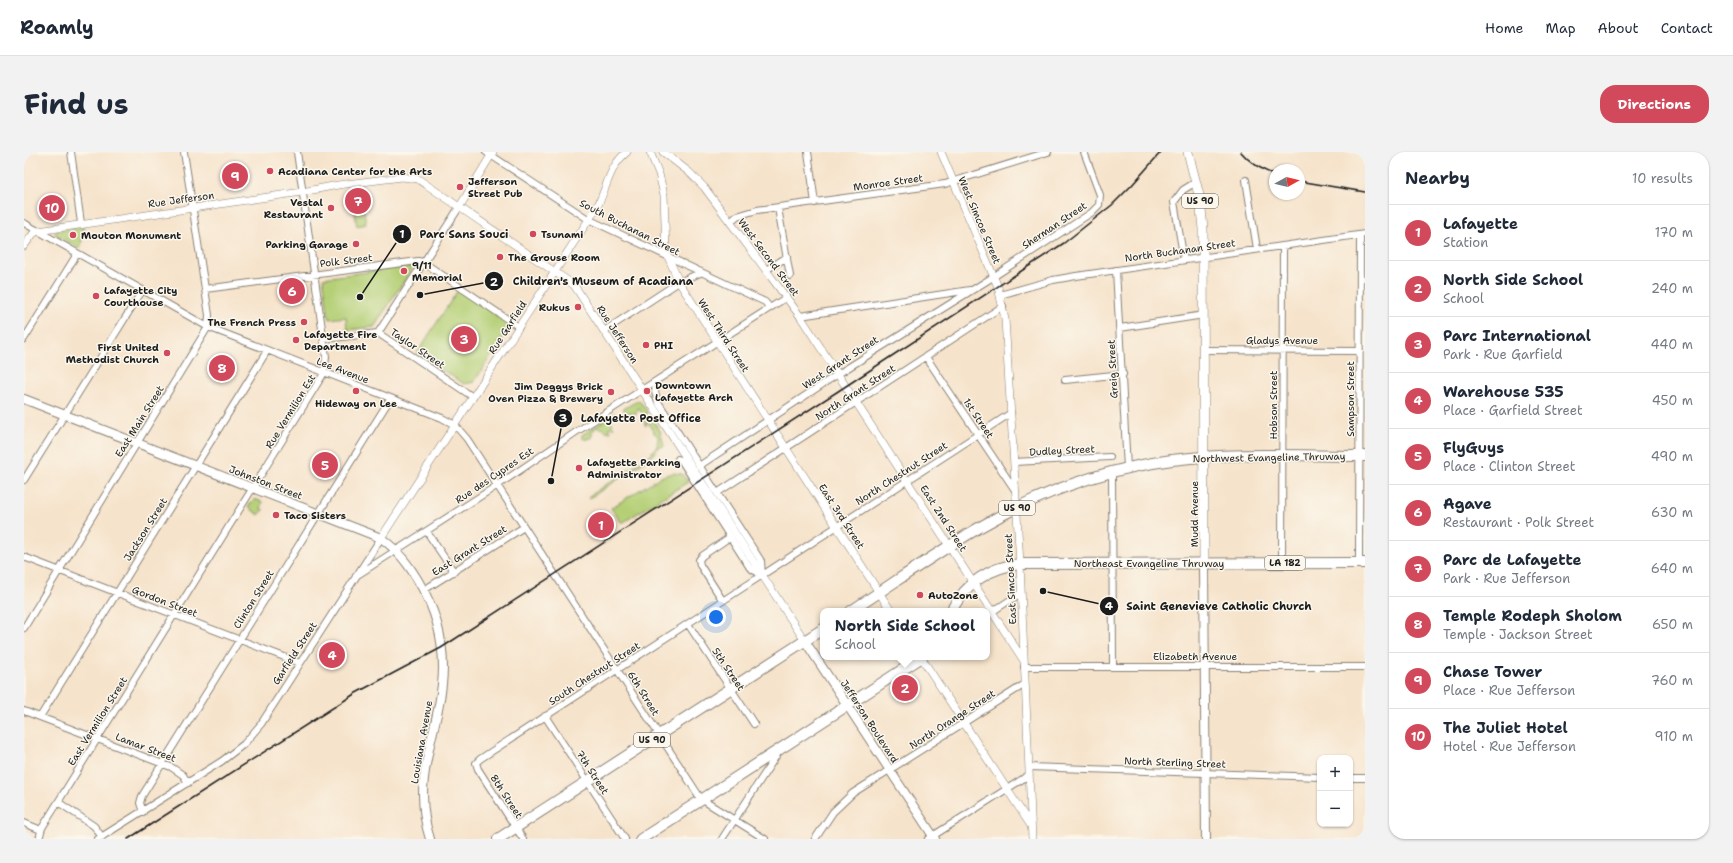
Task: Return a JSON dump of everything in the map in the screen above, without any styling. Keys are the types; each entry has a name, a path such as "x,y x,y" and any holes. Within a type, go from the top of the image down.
{"highway":[{"name":"Northwest Evangeline Thruway","path":"855,608 981,526 1060,488 1112,472 1172,460 1205,457 1362,456"},
{"name":"Northeast Evangeline Thruway","path":"953,608 959,597 973,583 991,571 1007,565 1112,563 1362,563"},
{"name":"US 90","path":"498,839 820,631"},
{"path":"641,839 701,799 848,706 917,660"}],"main road":[{"name":"Mudd Avenue","path":"1188,152 1203,216 1206,839"},
{"name":"Johnston Street","path":"24,399 381,538 397,551 424,590 437,622 441,648"},
{"name":"Jefferson Boulevard","path":"805,641 890,770 932,838"},
{"name":"Louisiana Avenue","path":"430,839 424,816 422,788 441,685 443,668 441,648"}],"street":[{"path":"71,152 81,223"},
{"path":"184,152 209,315 208,327"},
{"name":"Rue Vermilion Est","path":"175,615 324,373 326,363 324,339 297,152"},
{"name":"Rue Garfield","path":"455,425 600,201 611,172 619,158 627,152"},
{"name":"West Third Street","path":"650,152 659,174 664,195 665,246 667,257 679,282 775,432"},
{"name":"West Second Street","path":"663,152 694,177 730,222 787,297 846,386"},
{"path":"808,152 815,203"},
{"name":"West Simcoe Street","path":"941,152 1000,295"},
{"name":"Monroe Street","path":"730,222 737,216 749,212 954,182 1048,152"},
{"name":"Sherman Street","path":"993,278 1096,209 1099,205 1099,192 1084,152"},
{"path":"378,333 460,206 490,153"},
{"name":"South Buchanan Street","path":"490,153 588,219 765,302 770,308"},
{"name":"Rue Jefferson","path":"38,231 81,223 302,192 338,185 408,177 418,179 460,206 574,285 643,390"},
{"path":"1246,180 1257,249"},
{"path":"1184,260 1174,202 1180,192 1196,182"},
{"path":"778,208 790,276"},
{"name":"Lee Avenue","path":"24,223 208,327 442,418 455,425 467,439 555,574"},
{"path":"24,246 32,234 38,231"},
{"name":"North Buchanan Street","path":"1000,295 1053,280 1257,249 1362,235"},
{"name":"Sampson Street","path":"1362,235 1360,350 1362,563"},
{"name":"Hobson Street","path":"1282,563 1283,246"},
{"path":"24,339 77,254"},
{"path":"766,270 787,257"},
{"name":"Polk Street","path":"205,289 412,261 423,262"},
{"path":"423,262 519,327"},
{"name":"Greig Street","path":"1116,270 1127,468"},
{"path":"604,331 679,282 700,272"},
{"name":"West Grant Street","path":"699,466 838,374 993,278"},
{"path":"800,316 974,289"},
{"path":"24,480 142,291"},
{"name":"East Simcoe Street","path":"1000,295 1005,319 1014,462 1032,839"},
{"name":"Rue des Cypres Est","path":"356,576 427,532 498,486 576,432 718,343 787,297"},
{"name":"North Grant Street","path":"717,493 1003,306"},
{"path":"1120,328 1204,315"},
{"name":"East Main Street","path":"24,628 208,327"},
{"name":"Taylor Street","path":"324,339 378,333 473,397"},
{"name":"Gladys Avenue","path":"1204,350 1360,350"},
{"name":"Jackson Street","path":"40,717 267,351"},
{"name":"1st Street","path":"926,357 979,434 1015,490"},
{"path":"1065,380 1122,374"},
{"name":"Jefferson Boulevard","path":"656,382 658,402 761,561 762,575"},
{"name":"East 2nd Street","path":"846,386 950,546 973,583 986,608"},
{"name":"Jefferson Boulevard","path":"643,390 805,641"},
{"name":"Clinton Street","path":"142,812 140,800 390,399"},
{"name":"North Chestnut Street","path":"762,575 837,527 906,479 1011,414"},
{"name":"Garfield Street","path":"100,838 222,761 248,739 261,724 455,425"},
{"name":"East 3rd Street","path":"775,432 889,608"},
{"name":"Dudley Street","path":"1014,462 1110,457"},
{"name":"Jefferson Boulevard","path":"678,459 681,460 750,568 762,575"},
{"path":"1112,472 1112,666"},
{"name":"East Grant Street","path":"424,590 524,527"},
{"path":"427,532 454,572"},
{"path":"722,601 700,565 699,560 702,556 730,537"},
{"name":"Gordon Street","path":"24,557 300,663"},
{"name":"6th Street","path":"555,574 701,799 765,839"},
{"name":"South Chestnut Street","path":"476,763 480,758 762,575"},
{"path":"990,613 1021,593"},
{"name":"East Vermilion Street","path":"39,839 41,830 58,802 175,615"},
{"name":"East 2nd Street","path":"990,615 1024,664"},
{"name":"5th Street","path":"688,624 754,724"},
{"path":"923,660 1031,826"},
{"name":"Elizabeth Avenue","path":"1024,664 1112,666 1365,667"},
{"name":"North Orange Street","path":"815,839 828,819 844,799 1025,684"},
{"name":"Lamar Street","path":"24,711 162,764 180,772 188,783"},
{"name":"7th Street","path":"545,716 625,839"},
{"path":"722,839 780,750"},
{"name":"8th Street","path":"476,763 478,769 523,839"},
{"name":"North Sterling Street","path":"1029,767 1317,777"},
{"path":"932,838 1029,775"},
{"path":"1353,778 1365,778"},
{"path":"58,802 94,826 100,838"},
{"path":"24,823 41,830"}],"green space":[{"path":"361,190 366,224 357,226 351,191"},
{"path":"85,227 80,249 55,234 56,231"},
{"path":"410,266 412,269 374,327 347,330 346,317 329,319 323,278"},
{"path":"458,290 511,325 474,382 464,384 417,353"},
{"path":"639,400 647,411 645,421 643,422 644,415 640,409 638,408 636,414 626,412 623,409"},
{"path":"616,413 611,421 614,428 609,427 611,432 597,427 592,432 592,438 587,438 587,440 582,438 582,435"},
{"path":"651,417 660,431 664,446 658,448 650,458 590,498 589,496 652,453 657,446 658,436 654,433 653,428 651,428 649,423 647,422 646,426 644,424"},
{"path":"673,473 682,474 688,482 622,523 611,508 660,477"},
{"path":"254,499 263,502 261,509 264,510 259,515 248,507"}],"railway":[{"path":"128,839 356,693 441,648 1064,243 1112,205 1161,152"},
{"path":"1241,152 1256,166 1269,173"},
{"path":"1305,182 1365,192"}],"place":[{"name":"Acadiana Center for the Arts","path":"270,171"},
{"name":"Chase Tower","path":"235,176"},
{"name":"Jefferson Street Pub","path":"460,187"},
{"name":"Parc de Lafayette","path":"358,201"},
{"name":"The Juliet Hotel","path":"52,208"},
{"name":"Vestal Restaurant","path":"331,208"},
{"name":"Tsunami","path":"533,234"},
{"name":"Mouton Monument","path":"73,235"},
{"name":"Parking Garage","path":"356,244"},
{"name":"The Grouse Room","path":"500,257"},
{"name":"9/11 Memorial","path":"404,271"},
{"name":"Agave","path":"292,291"},
{"name":"Children's Museum of Acadiana","path":"420,295"},
{"name":"Lafayette City Courthouse","path":"96,296"},
{"name":"Parc Sans Souci","path":"360,297"},
{"name":"Rukus","path":"578,307"},
{"name":"The French Press","path":"304,322"},
{"name":"Parc International","path":"464,339"},
{"name":"Lafayette Fire Department","path":"296,340"},
{"name":"PHI","path":"646,345"},
{"name":"First United Methodist Church","path":"167,353"},
{"name":"Temple Rodeph Sholom","path":"222,368"},
{"name":"Hideway on Lee","path":"356,391"},
{"name":"Downtown Lafayette Arch","path":"647,391"},
{"name":"Jim Deggys Brick Oven Pizza & Brewery","path":"611,392"},
{"name":"FlyGuys","path":"325,465"},
{"name":"Lafayette Parking Administrator","path":"579,468"},
{"name":"Lafayette Post Office","path":"551,481"},
{"name":"Taco Sisters","path":"276,515"},
{"name":"Lafayette","path":"601,525"},
{"name":"Saint Genevieve Catholic Church","path":"1043,591"},
{"name":"AutoZone","path":"920,595"},
{"name":"Warehouse 535","path":"332,655"},
{"name":"North Side School","path":"905,688"}]}
